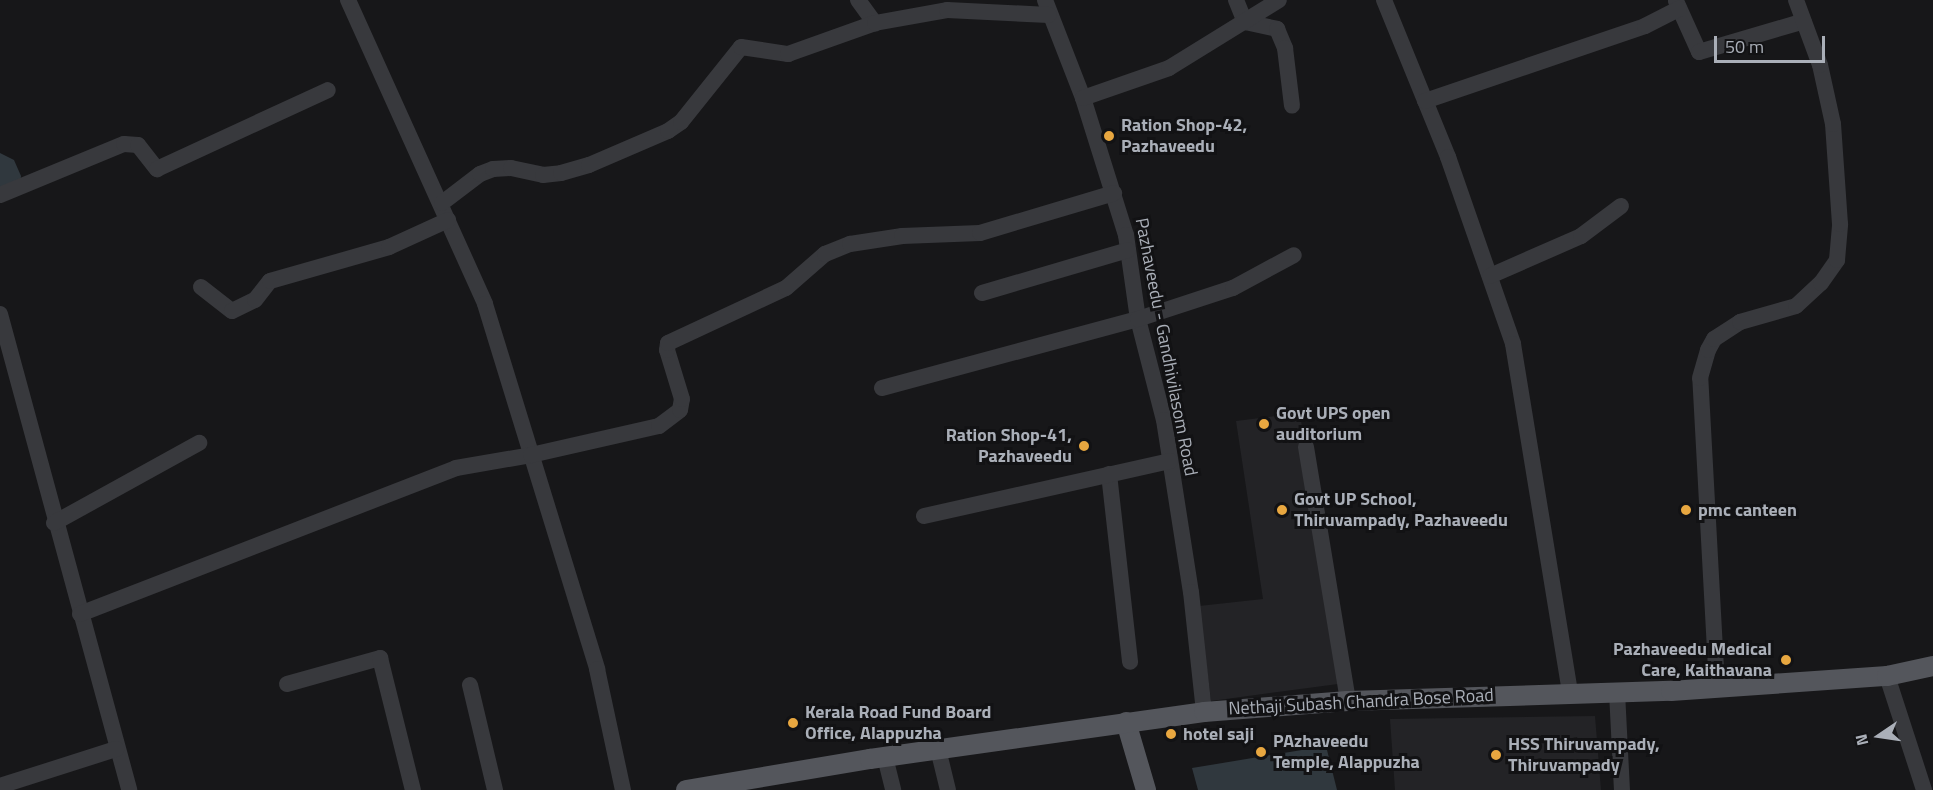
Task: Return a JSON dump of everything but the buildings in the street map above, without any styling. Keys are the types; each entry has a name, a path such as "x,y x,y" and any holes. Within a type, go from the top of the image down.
{"main road":[{"name":"Nethaji Subash Chandra Bose Road","path":"686,790 938,749 1204,712 1348,701 1717,687 1887,676 1933,666"},
{"path":"1126,722 1146,790"}],"street":[{"path":"348,0 442,202 447,220 486,304 603,691 623,790"},
{"path":"858,0 875,23"},
{"path":"1236,0 1245,22"},
{"path":"1083,98 1169,68 1279,0"},
{"path":"1384,0 1425,101 1513,344 1569,692"},
{"path":"1717,687 1700,378 1708,350 1714,339 1740,322 1796,306 1821,283 1837,260 1840,224 1833,124 1820,66 1796,0"},
{"path":"1425,101 1645,26 1677,4 1699,52 1804,21"},
{"path":"442,202 480,174 493,169 561,173 589,165 668,131 681,122 741,48 789,54 875,23 975,8 1047,7"},
{"name":"Pazhaveedu - Gandhivilasom Road","path":"1047,7 1083,98 1114,194 1128,250 1138,319 1170,461 1191,592 1204,712"},
{"path":"1245,22 1277,28 1285,48 1292,106"},
{"path":"0,195 124,144 138,144 157,169 328,90"},
{"path":"80,614 446,472 531,455 670,420 681,410 682,399 667,351 668,343 786,288 825,254 850,244 902,236 980,233 1114,194"},
{"path":"1490,276 1581,236 1621,206"},
{"path":"201,287 232,311 255,300 270,281 389,247 447,220"},
{"path":"982,293 1128,250"},
{"path":"882,388 1138,319 1233,288 1294,255"},
{"path":"0,314 54,523 129,790"},
{"path":"54,523 199,443"},
{"path":"1306,447 1348,701"},
{"path":"924,516 1170,461"},
{"path":"1108,474 1130,662"},
{"path":"287,684 380,658 413,790"},
{"path":"1887,676 1924,790"},
{"path":"470,685 495,790"},
{"path":"1617,692 1622,790"},
{"path":"0,786 116,749"},
{"path":"938,749 948,790"},
{"path":"885,757 893,790"}],"shaded area":[{"path":"0,153 14,160 21,176 20,184 0,202"},
{"name":"Govt UP School, Thiruvampady, Pazhaveedu","path":"1300,413 1338,684 1211,701 1199,606 1263,599 1236,421"},
{"name":"HSS Thiruvampady, Thiruvampady","path":"1595,716 1601,790 1395,790 1390,719"},
{"path":"1326,746 1337,790 1198,790 1192,768"}],"place":[{"name":"Ration Shop-42, Pazhaveedu","path":"1109,136"},
{"name":"Govt UPS open auditorium","path":"1264,424"},
{"name":"Ration Shop-41, Pazhaveedu","path":"1084,446"},
{"name":"Govt UP School, Thiruvampady, Pazhaveedu","path":"1282,510"},
{"name":"pmc canteen","path":"1686,510"},
{"name":"Pazhaveedu Medical Care, Kaithavana","path":"1786,660"},
{"name":"Kerala Road Fund Board Office, Alappuzha","path":"793,723"},
{"name":"hotel saji","path":"1171,734"},
{"name":"PAzhaveedu Temple, Alappuzha","path":"1261,752"},
{"name":"HSS Thiruvampady, Thiruvampady","path":"1496,755"}]}
